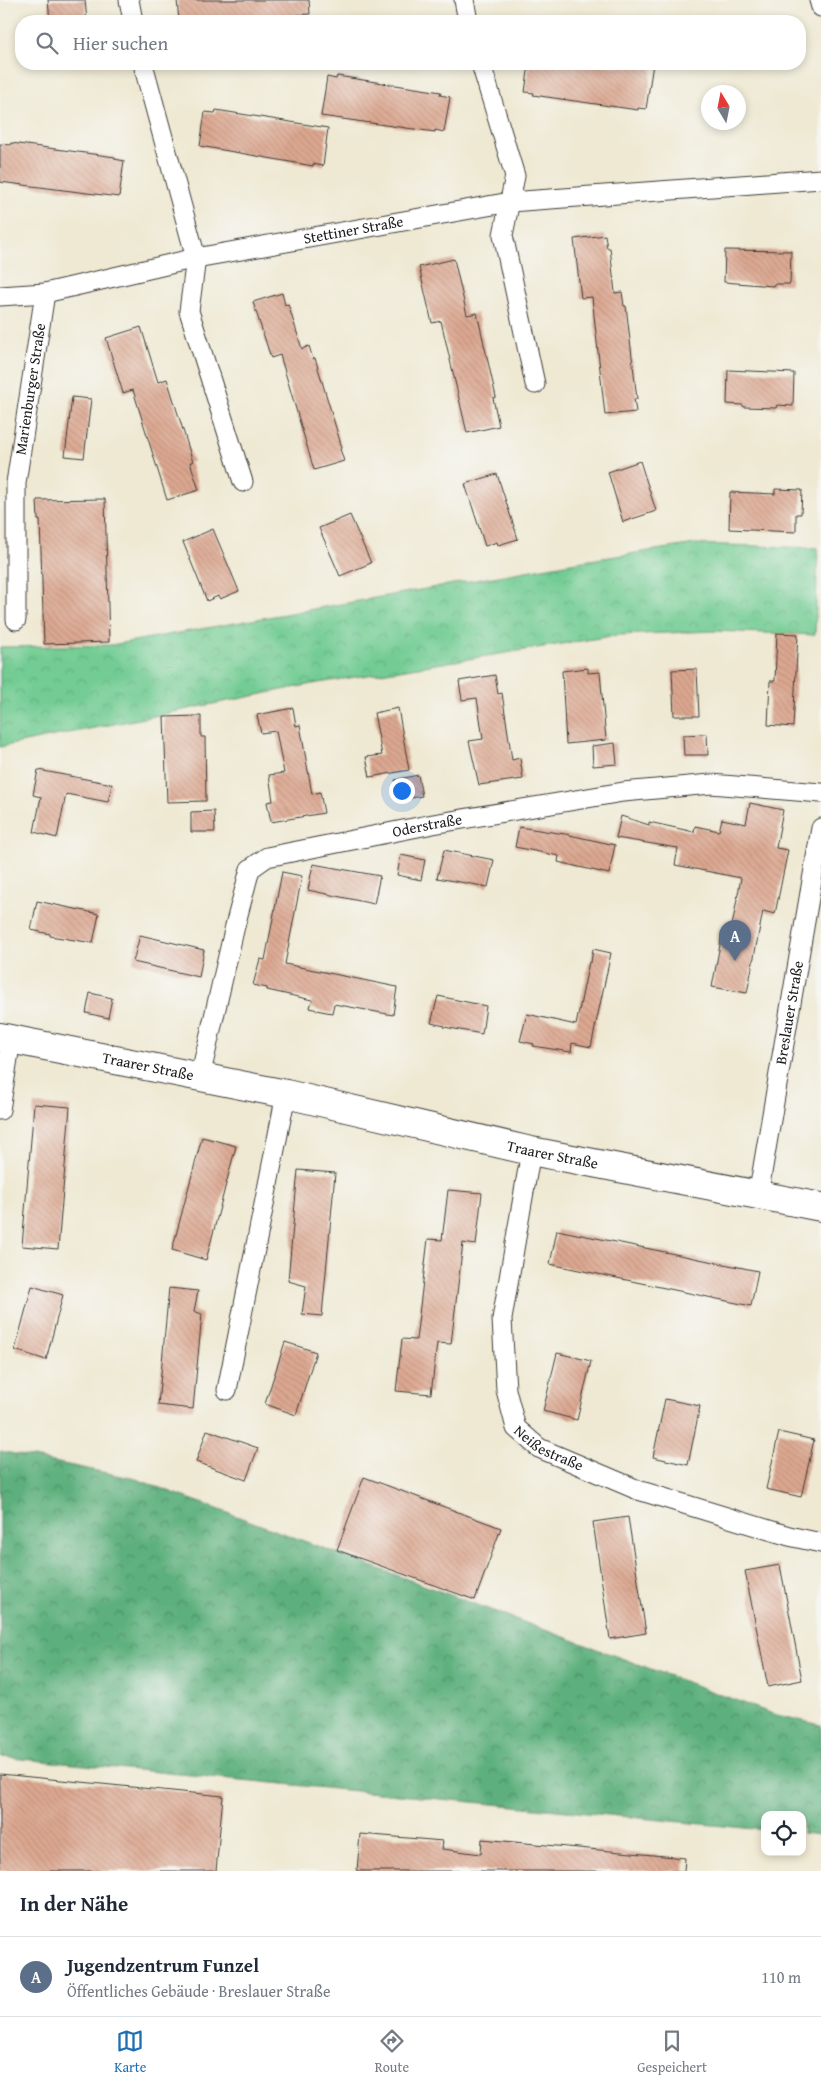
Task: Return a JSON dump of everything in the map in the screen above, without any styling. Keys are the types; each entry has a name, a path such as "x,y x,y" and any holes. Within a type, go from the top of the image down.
{"street":[{"path":"129,0 132,15"},
{"path":"464,0 467,15"},
{"path":"819,0 821,7"},
{"path":"145,70 196,258 189,311 243,482"},
{"path":"483,70 515,176 503,235 536,384"},
{"name":"Stettiner Straße","path":"0,296 45,293 196,258 510,202 821,180"},
{"name":"Marienburger Straße","path":"16,620 8,483 45,293"},
{"name":"Oderstraße","path":"200,1077 250,869 267,857 433,824 623,792 711,784 821,793"},
{"name":"Breslauer Straße","path":"758,1196 821,828"},
{"name":"Traarer Straße","path":"0,1110 6,1038 286,1094 531,1151 758,1196 821,1206"},
{"path":"226,1390 286,1094"},
{"name":"Neißestraße","path":"531,1151 502,1319 506,1390 516,1428 538,1448 638,1490 821,1544"}],"green space":[{"path":"695,544 818,548 815,635 713,631 618,635 312,684 0,747 0,647 111,645 577,562"},
{"path":"0,1451 136,1479 773,1714 821,1725 821,1835 806,1833 806,1811 761,1811 761,1830 0,1757"}],"building":[{"path":"48,0 85,0 86,15 49,15"},
{"path":"177,0 309,0 310,14 296,15 178,15"},
{"path":"528,70 652,70 646,109 638,108 638,110 533,95 534,93 525,92"},
{"path":"337,76 441,92 440,95 450,97 444,132 321,116 327,77 336,79"},
{"path":"216,110 328,128 323,166 313,164 313,166 200,146 205,112 215,113"},
{"path":"11,143 115,157 115,159 124,161 119,197 0,182 0,144 10,145"},
{"path":"605,235 607,248 610,248 615,293 622,292 624,306 626,306 637,399 634,399 636,412 605,415 592,297 581,298 574,239"},
{"path":"725,250 791,251 790,284 774,284 773,286 724,282"},
{"path":"454,259 467,315 477,313 496,397 493,398 499,426 467,433 441,321 432,323 419,267"},
{"path":"282,293 285,305 288,304 302,349 309,346 313,359 315,358 342,448 340,449 344,461 314,470 280,355 271,358 253,302"},
{"path":"141,327 158,382 167,379 193,462 190,462 199,490 167,500 133,390 123,393 106,338"},
{"path":"728,370 794,373 793,406 777,405 776,408 744,407 743,405 727,404"},
{"path":"72,397 91,399 84,458 65,456"},
{"path":"640,461 656,511 623,522 608,472"},
{"path":"497,474 518,539 498,545 497,542 485,546 465,484"},
{"path":"775,489 802,490 801,514 796,514 796,532 729,529 730,492 775,494"},
{"path":"105,499 109,642 44,644 40,520 38,520 37,500"},
{"path":"350,515 371,563 340,576 319,528"},
{"path":"213,529 239,591 220,599 218,596 207,601 183,542"},
{"path":"777,633 798,634 793,727 768,725 770,681 775,681"},
{"path":"588,668 588,673 600,672 606,740 566,744 562,671"},
{"path":"697,669 699,716 674,716 672,670"},
{"path":"495,675 498,694 502,693 512,760 520,758 523,779 479,785 469,741 483,739 477,698 462,700 459,681"},
{"path":"293,708 296,726 300,725 312,794 320,792 324,813 271,822 267,802 273,801 269,775 284,773 276,731 261,733 257,715"},
{"path":"398,708 409,770 370,777 366,757 382,755 374,713"},
{"path":"201,716 201,737 205,737 206,801 167,802 164,717"},
{"path":"707,734 708,755 684,755 683,735"},
{"path":"615,743 617,764 593,766 592,746"},
{"path":"38,770 112,784 108,802 66,794 57,838 34,832 41,797 33,795"},
{"path":"418,775 422,796 399,800 395,780"},
{"path":"750,803 783,810 776,848 788,850 775,914 763,911 747,993 712,987 723,929 731,931 741,878 675,865 678,848 616,838 621,816 649,825 649,822 694,832 695,826 719,831 722,819 746,824"},
{"path":"214,811 215,832 191,832 191,812"},
{"path":"519,827 565,834 615,845 609,874 558,862 559,856 515,847"},
{"path":"444,850 494,860 488,887 437,878"},
{"path":"401,855 425,860 421,880 397,875"},
{"path":"313,864 380,876 374,904 308,890"},
{"path":"282,872 302,876 285,964 397,987 393,1015 334,1004 332,1013 321,1011 310,1008 312,1000 253,985 260,959 265,960"},
{"path":"37,901 99,914 93,943 50,936 50,934 31,930"},
{"path":"140,935 204,950 199,977 133,962"},
{"path":"593,949 611,953 591,1047 572,1043 571,1052 533,1046 534,1044 520,1041 527,1014 576,1025"},
{"path":"90,993 112,998 108,1018 86,1013"},
{"path":"438,996 486,1006 482,1034 431,1023"},
{"path":"34,1104 70,1107 58,1249 22,1246"},
{"path":"202,1137 236,1146 206,1260 172,1250"},
{"path":"298,1170 335,1173 322,1316 302,1314 306,1286 288,1281"},
{"path":"448,1190 482,1193 476,1245 463,1243 451,1344 437,1343 431,1394 396,1391 402,1339 416,1340 428,1239 442,1240"},
{"path":"557,1230 758,1271 751,1306 550,1264"},
{"path":"32,1286 63,1295 46,1360 15,1350"},
{"path":"169,1288 198,1291 194,1311 202,1314 193,1409 158,1405"},
{"path":"285,1342 316,1352 296,1415 265,1404"},
{"path":"557,1353 591,1361 577,1420 543,1411"},
{"path":"665,1399 700,1406 688,1465 653,1457"},
{"path":"207,1430 258,1448 246,1480 196,1462"},
{"path":"779,1432 814,1440 801,1497 766,1489"},
{"path":"364,1477 501,1528 475,1600 337,1550"},
{"path":"628,1517 646,1633 610,1639 593,1522"},
{"path":"780,1565 802,1680 768,1687 745,1571"},
{"path":"0,1774 223,1796 216,1871 0,1871"},
{"path":"360,1834 443,1841 442,1849 481,1854 482,1839 685,1858 684,1871 357,1871"}],"place":[{"name":"Jugendzentrum Funzel","path":"735,961"}]}
